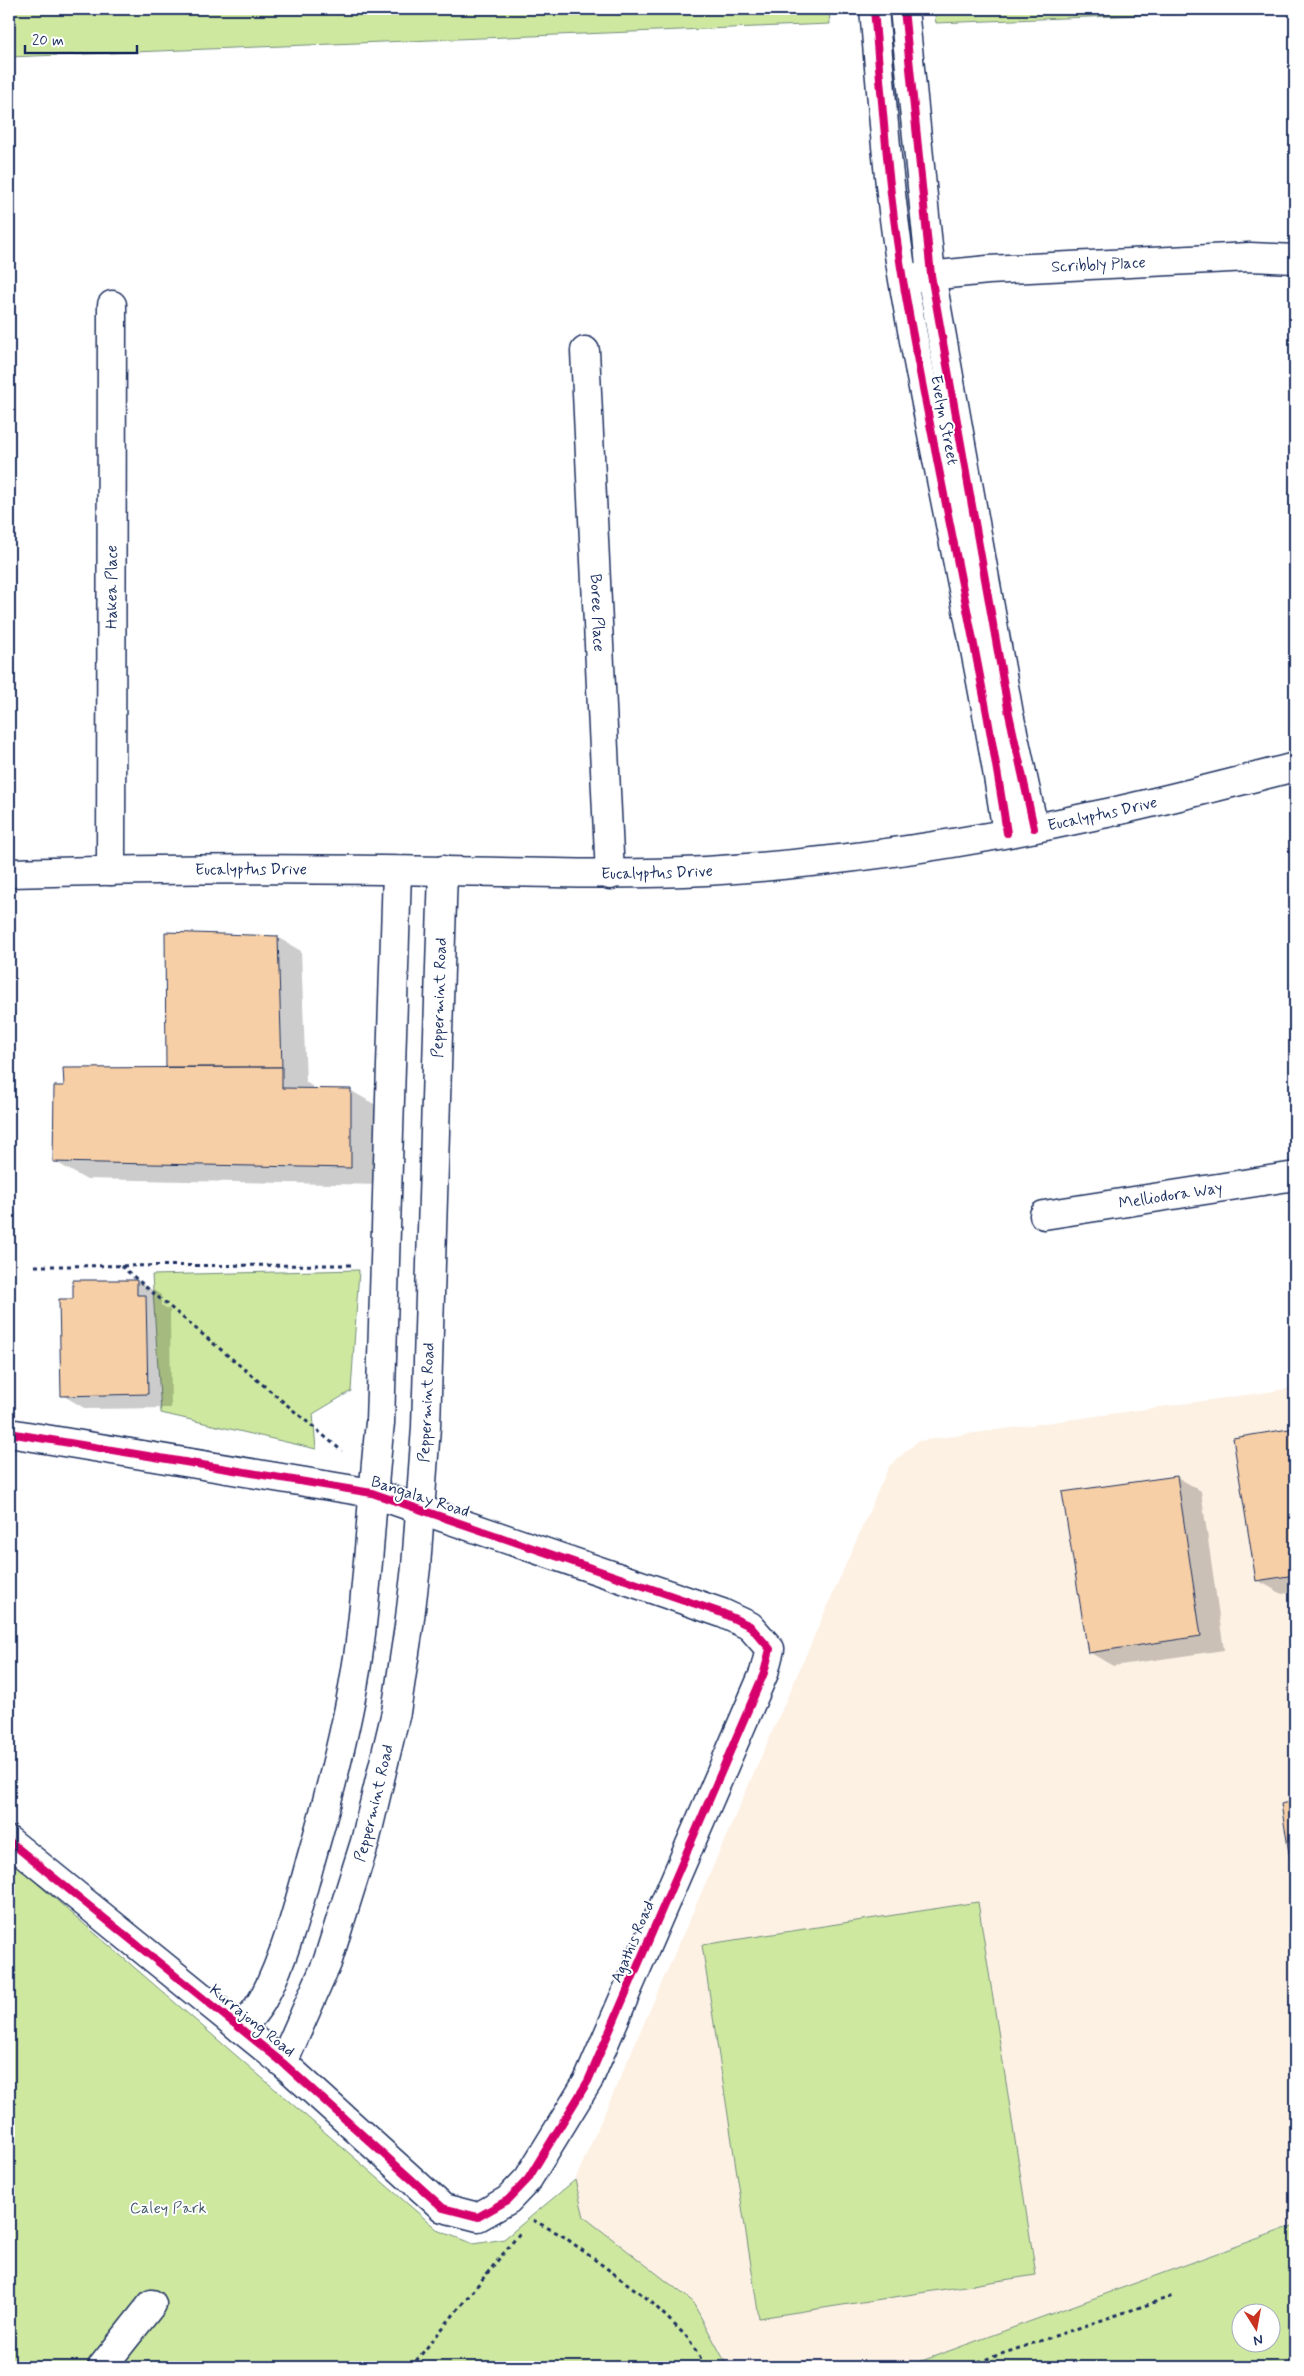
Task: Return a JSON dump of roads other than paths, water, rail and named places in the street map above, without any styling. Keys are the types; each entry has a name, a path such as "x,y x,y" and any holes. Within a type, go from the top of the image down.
{"street":[{"name":"Evelyn Street","path":"874,9 884,120 903,279 988,718 1007,833"},
{"name":"Evelyn Street","path":"904,9 931,275 1009,714 1034,828"},
{"name":"Scribbly Place","path":"903,279 988,270 1240,258 1295,259"},
{"name":"Hakea Place","path":"111,871 112,305"},
{"name":"Boree Place","path":"585,351 610,875"},
{"name":"Eucalyptus Drive","path":"9,873 443,870 610,875 709,871 836,858 1007,833 1093,816 1295,767"},
{"path":"240,2029 263,2000 280,1958 304,1887 326,1805 358,1658 367,1581 372,1493 380,1423 397,870"},
{"name":"Peppermint Road","path":"283,2063 327,1963 365,1842 396,1712 409,1626 420,1511 426,1417 443,870"},
{"name":"Melliodora Way","path":"1044,1215 1295,1176"},
{"name":"Bangalay Road","path":"9,1433 372,1493 722,1613 750,1626 770,1649"},
{"name":"Agathis Road","path":"478,2217 508,2200 528,2179 588,2081 764,1673 770,1649"},
{"name":"Kurrajong Road","path":"9,1841 283,2063 443,2208 478,2217"},
{"path":"102,2367 152,2304"}],"park label":[{"name":"Caley Park","path":"168,2208"}]}
